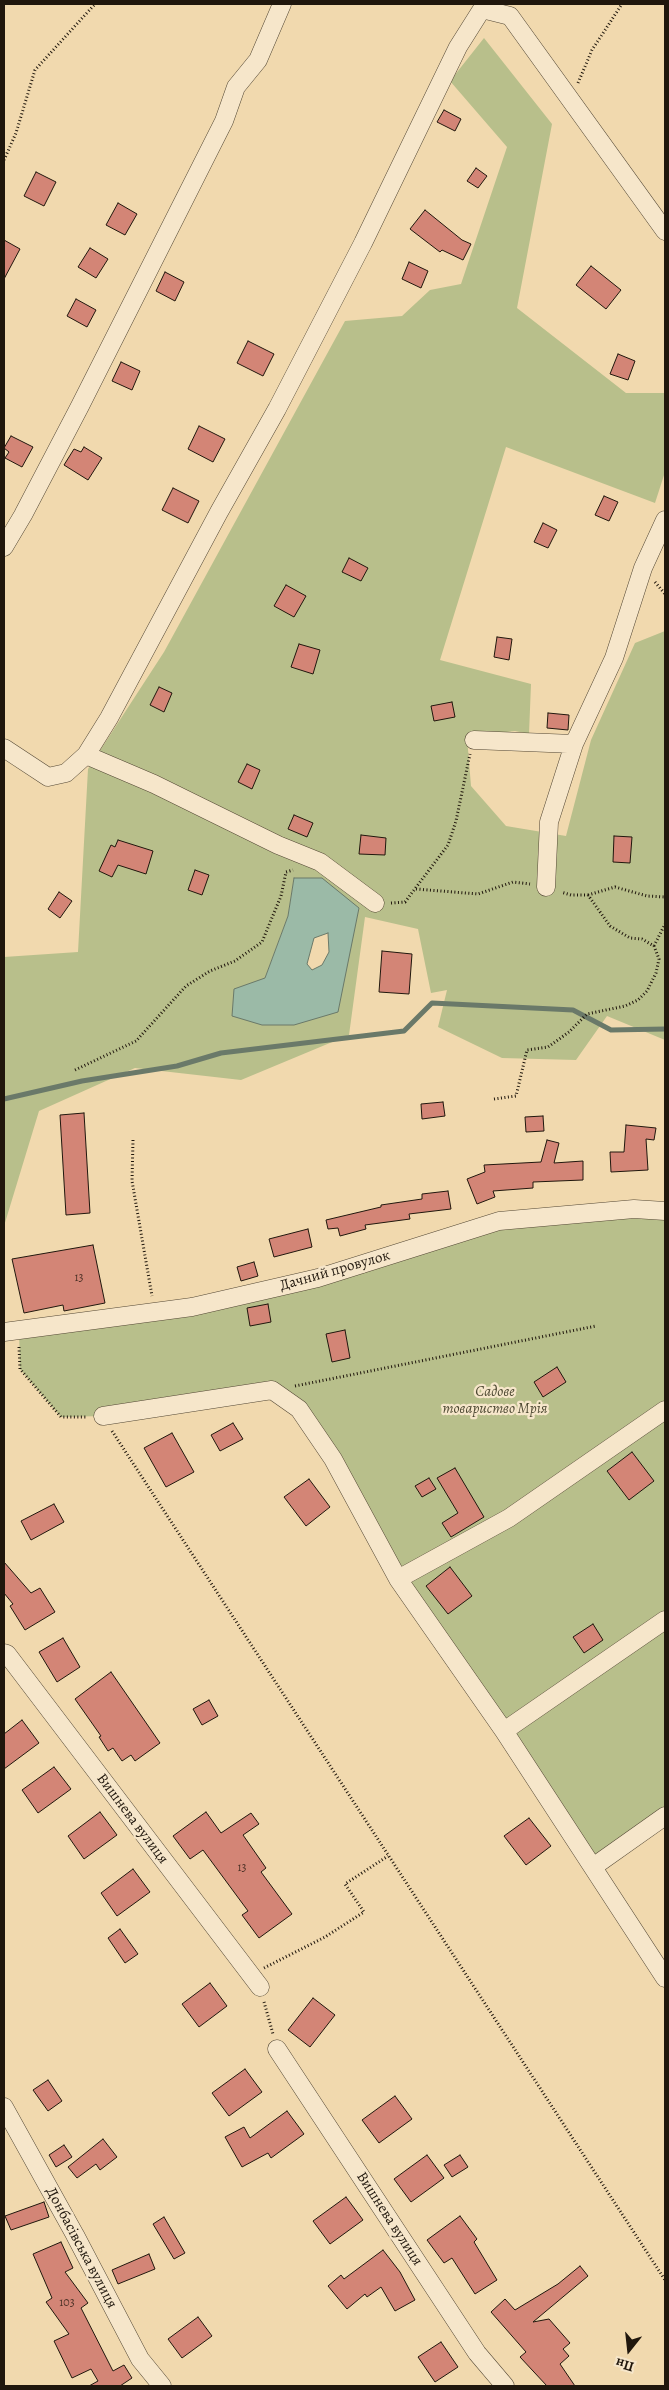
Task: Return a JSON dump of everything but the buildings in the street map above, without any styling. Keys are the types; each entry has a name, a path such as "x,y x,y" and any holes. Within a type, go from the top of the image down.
{"street":[{"path":"4,546 23,515 84,398 224,121 236,87 258,60 282,4"},
{"path":"4,748 48,777 66,773 86,755 109,718 219,512 277,410 363,243 458,47 484,7 510,16 665,231"},
{"path":"546,887 549,822 574,744 614,658 643,568 665,520"},
{"path":"474,740 574,744"},
{"path":"86,755 154,784 278,845 320,862 375,903"},
{"name":"Дачний провулок","path":"11,1330 192,1307 318,1278 499,1221 634,1209 665,1211"},
{"path":"102,1416 272,1390 298,1409 333,1459 398,1578 504,1731 665,1978"},
{"path":"398,1578 509,1518 665,1410"},
{"path":"504,1731 665,1620"},
{"name":"Вишнева вулиця","path":"4,1653 7,1654 255,1981"},
{"path":"593,1867 665,1816"},
{"name":"Вишнева вулиця","path":"277,2049 477,2354 505,2386"},
{"name":"Донбасівська вулиця","path":"4,2107 75,2235 140,2359 162,2386"}],"path":[{"path":"4,160 16,133 35,70 95,4"},
{"path":"566,92 577,84 592,50 622,4"},
{"path":"405,902 448,845 456,821 474,740"},
{"path":"75,1070 136,1041 186,986 210,971 234,961 262,942 281,896 286,872 295,870"},
{"path":"416,889 478,894 513,882 546,887 571,895 588,895 615,887 647,896 665,897"},
{"path":"494,1099 516,1096 527,1050 548,1047 587,1014 625,1006 638,1000 647,991 656,973 659,959 654,946 642,939 630,938 610,926 588,895"},
{"path":"654,946 665,924"},
{"path":"133,1140 132,1181 154,1312"},
{"path":"272,1390 596,1326"},
{"path":"11,1330 20,1369 61,1417 102,1416 665,2280"},
{"path":"277,2049 255,1981 364,1912 345,1884 388,1856"}],"green space":[{"path":"484,38 552,124 517,308 626,393 665,393 665,472 655,503 506,447 440,660 531,684 529,734 515,731 467,737 471,786 506,826 566,836 591,740 635,643 665,631 665,1040 607,1016 576,1060 502,1058 438,1027 447,990 431,993 418,929 365,917 349,1035 241,1080 135,1068 39,1111 4,1226 4,957 78,952 88,769 164,652 345,321 402,316 430,290 461,284 507,147 450,81","holes":["294,878 359,908 294,1025 265,978 288,916"]},
{"name":"Садове товариство Мрія","path":"665,1211 665,1816 593,1867 333,1459 272,1390 103,1416 61,1417 20,1369 19,1329 192,1307 499,1221"}],"shaded area":[{"path":"294,878 322,878 359,908 338,1012 294,1025 262,1025 232,1016 234,989 265,978 288,916","holes":["328,933 329,952 322,965 312,970 307,964 314,938"]}],"waterway":[{"path":"4,1099 82,1081 177,1066 221,1053 404,1031 432,1003 573,1010 611,1030 665,1029"}]}
